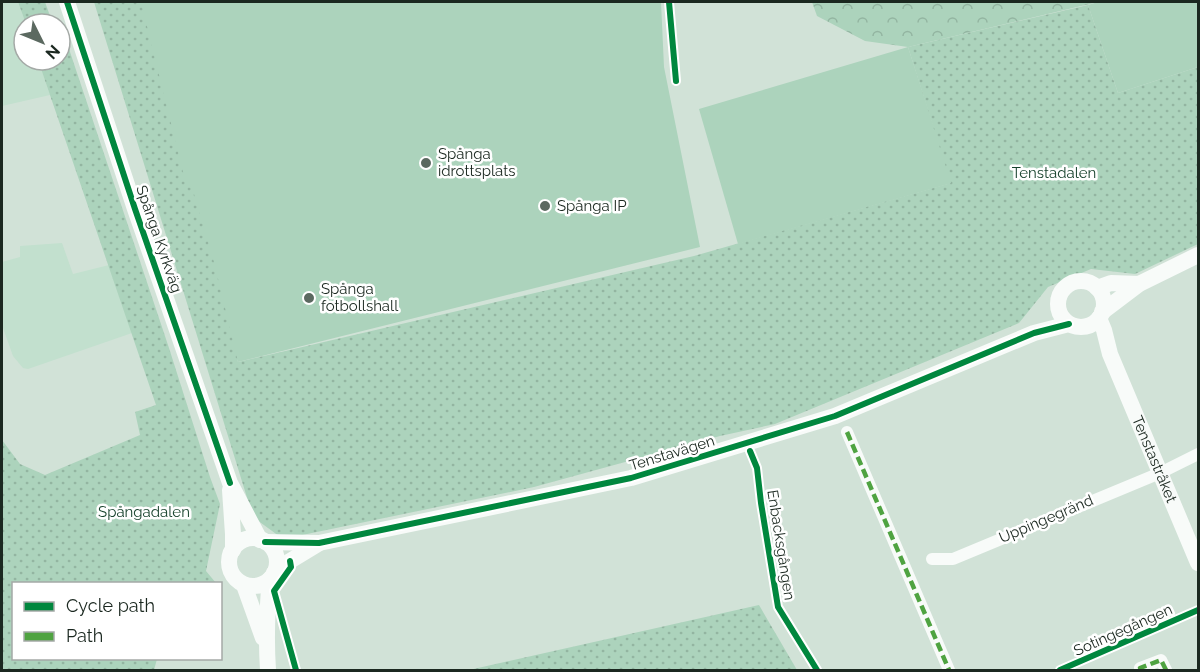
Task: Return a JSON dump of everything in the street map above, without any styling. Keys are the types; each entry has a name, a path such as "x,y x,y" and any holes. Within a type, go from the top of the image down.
{"street":[{"name":"Spånga Kyrkväg","path":"67,2 230,483 263,541"},
{"path":"1100,315 1103,299 1092,283 1085,281 1071,283 1061,292 1058,304 1061,315 1076,325 1088,326 1139,284 1198,255"},
{"path":"1097,288 1111,283 1139,284"},
{"name":"Tenstavägen","path":"1034,333 1058,304"},
{"name":"Tenstastråket","path":"1100,315 1110,354 1198,563"},
{"name":"Tenstastråket","path":"1076,325 1110,354"},
{"name":"Tenstavägen","path":"263,541 319,543 631,478 835,416 1034,333 1076,325"},
{"path":"847,432 949,670"},
{"name":"Uppingegränd","path":"932,559 953,559 1160,473 1198,454"},
{"name":"Spånga Kyrkväg","path":"230,483 233,550"},
{"path":"267,648 244,585 233,576 230,570 229,563 233,550 248,539 263,541 275,553 276,566 268,595 268,670"},
{"name":"Tenstavägen","path":"272,576 290,561 319,543"},
{"path":"244,585 258,586 272,576"},
{"path":"1141,670 1140,668 1161,660 1166,670"}],"shaded area":[{"path":"2,2 18,2 22,12 12,12 12,72 42,72 50,95 2,106"},
{"path":"62,243 73,274 109,265 132,333 28,369 23,368 13,356 2,325 2,262 20,257 20,246"}],"green space":[{"path":"18,2 45,2 49,12 22,12"},
{"name":"Tenstadalen","path":"94,2 141,2 183,172 194,194 214,262 238,362 694,256 951,183 908,47 1088,5 1118,93 1198,67 1198,244 1135,274 1091,269 1048,287 1019,323 775,424 720,436 534,487 283,539 253,517"},
{"name":"Spånga idrottsplats","path":"114,2 661,2 664,67 700,247 238,362"},
{"path":"812,2 1098,2 908,47 865,41 817,16"},
{"path":"1098,2 1198,2 1198,67 1118,93 1088,5"},
{"path":"908,47 952,183 738,244 699,109"},
{"name":"Spångadalen","path":"72,58 220,504 206,571 215,582 12,582 12,660 157,660 154,670 2,670 2,440 20,464 45,475 140,435 135,412 156,405 42,72 72,72"},
{"path":"759,605 797,670 469,670"}],"marked path":[{"path":"847,432 949,670"},
{"path":"1141,670 1140,668 1161,660 1166,670"}],"cycle path":[{"path":"67,2 135,209 230,483"},
{"path":"669,2 676,81"},
{"path":"265,542 319,543 631,478 835,416 1034,333 1069,324"},
{"name":"Enbacksgången","path":"750,451 757,468 778,607 817,670"},
{"path":"290,561 291,567 274,591 296,670"},
{"name":"Sotingegången","path":"1060,670 1198,610"}],"place":[{"name":"Spånga idrottsplats","path":"426,163"},
{"name":"Spånga IP","path":"545,206"},
{"name":"Spånga fotbollshall","path":"309,298"}]}
